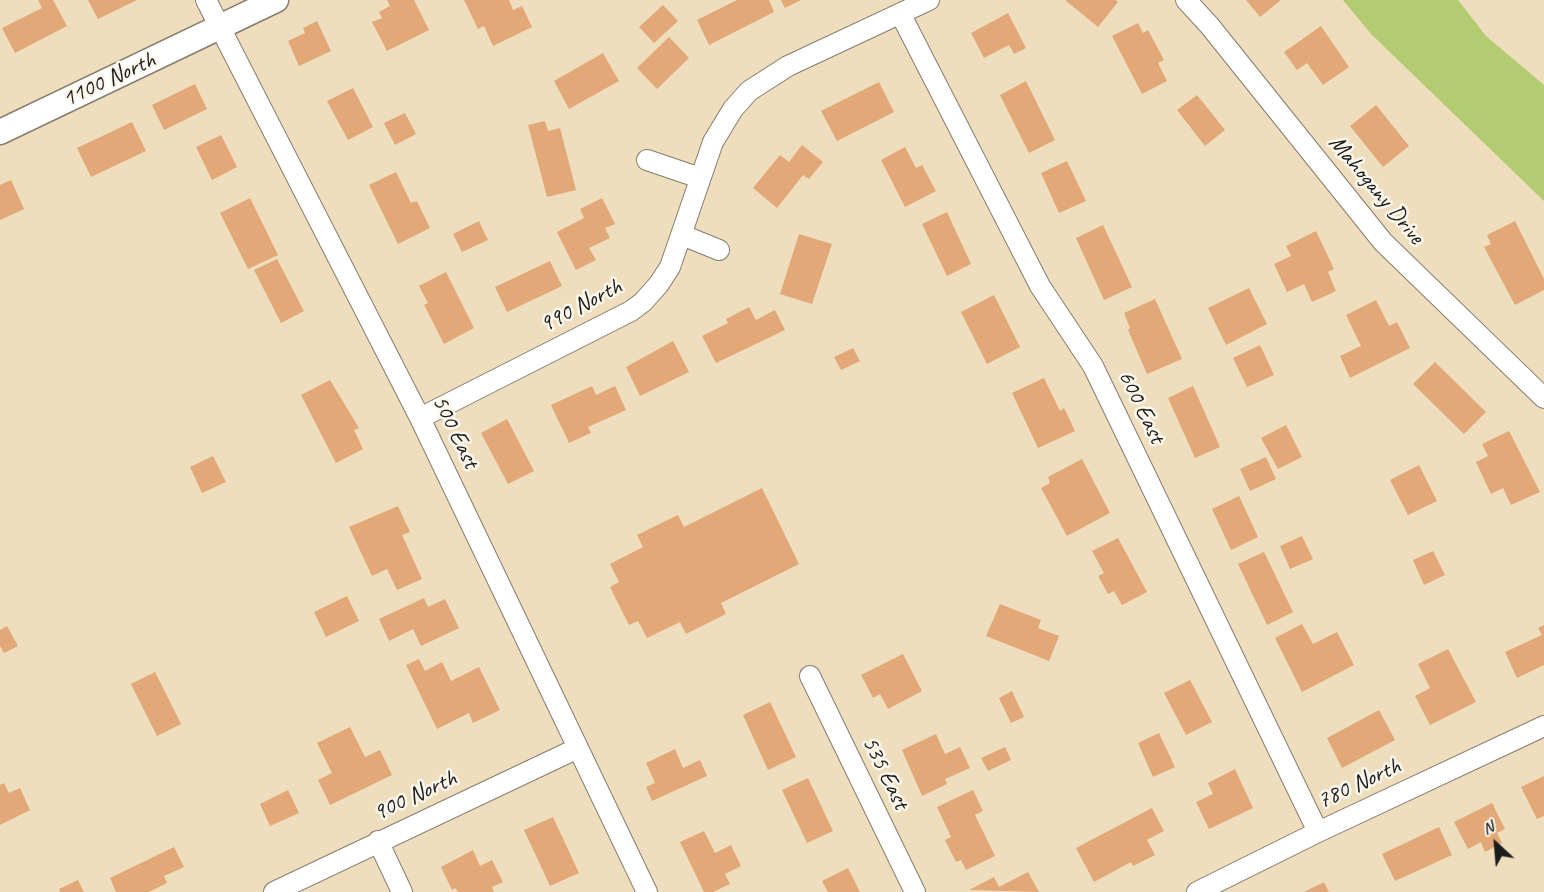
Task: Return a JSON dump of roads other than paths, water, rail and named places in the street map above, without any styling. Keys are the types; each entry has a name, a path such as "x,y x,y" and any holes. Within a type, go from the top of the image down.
{"street":[{"name":"500 East","path":"206,0 420,418 647,892"},
{"name":"1100 North","path":"0,132 276,0"},
{"name":"990 North","path":"420,418 631,311 659,284 682,235 700,178 720,128 749,91 788,66 929,0"},
{"name":"Mahogany Drive","path":"1186,0 1216,34 1383,242 1544,398"},
{"name":"600 East","path":"901,15 1040,286 1093,366 1318,832"},
{"path":"648,160 700,178"},
{"path":"682,235 719,250"},
{"name":"535 East","path":"810,676 915,892"},
{"name":"780 North","path":"1197,892 1318,832 1544,726"},
{"name":"900 North","path":"274,892 578,748"},
{"path":"378,841 402,892"}]}
